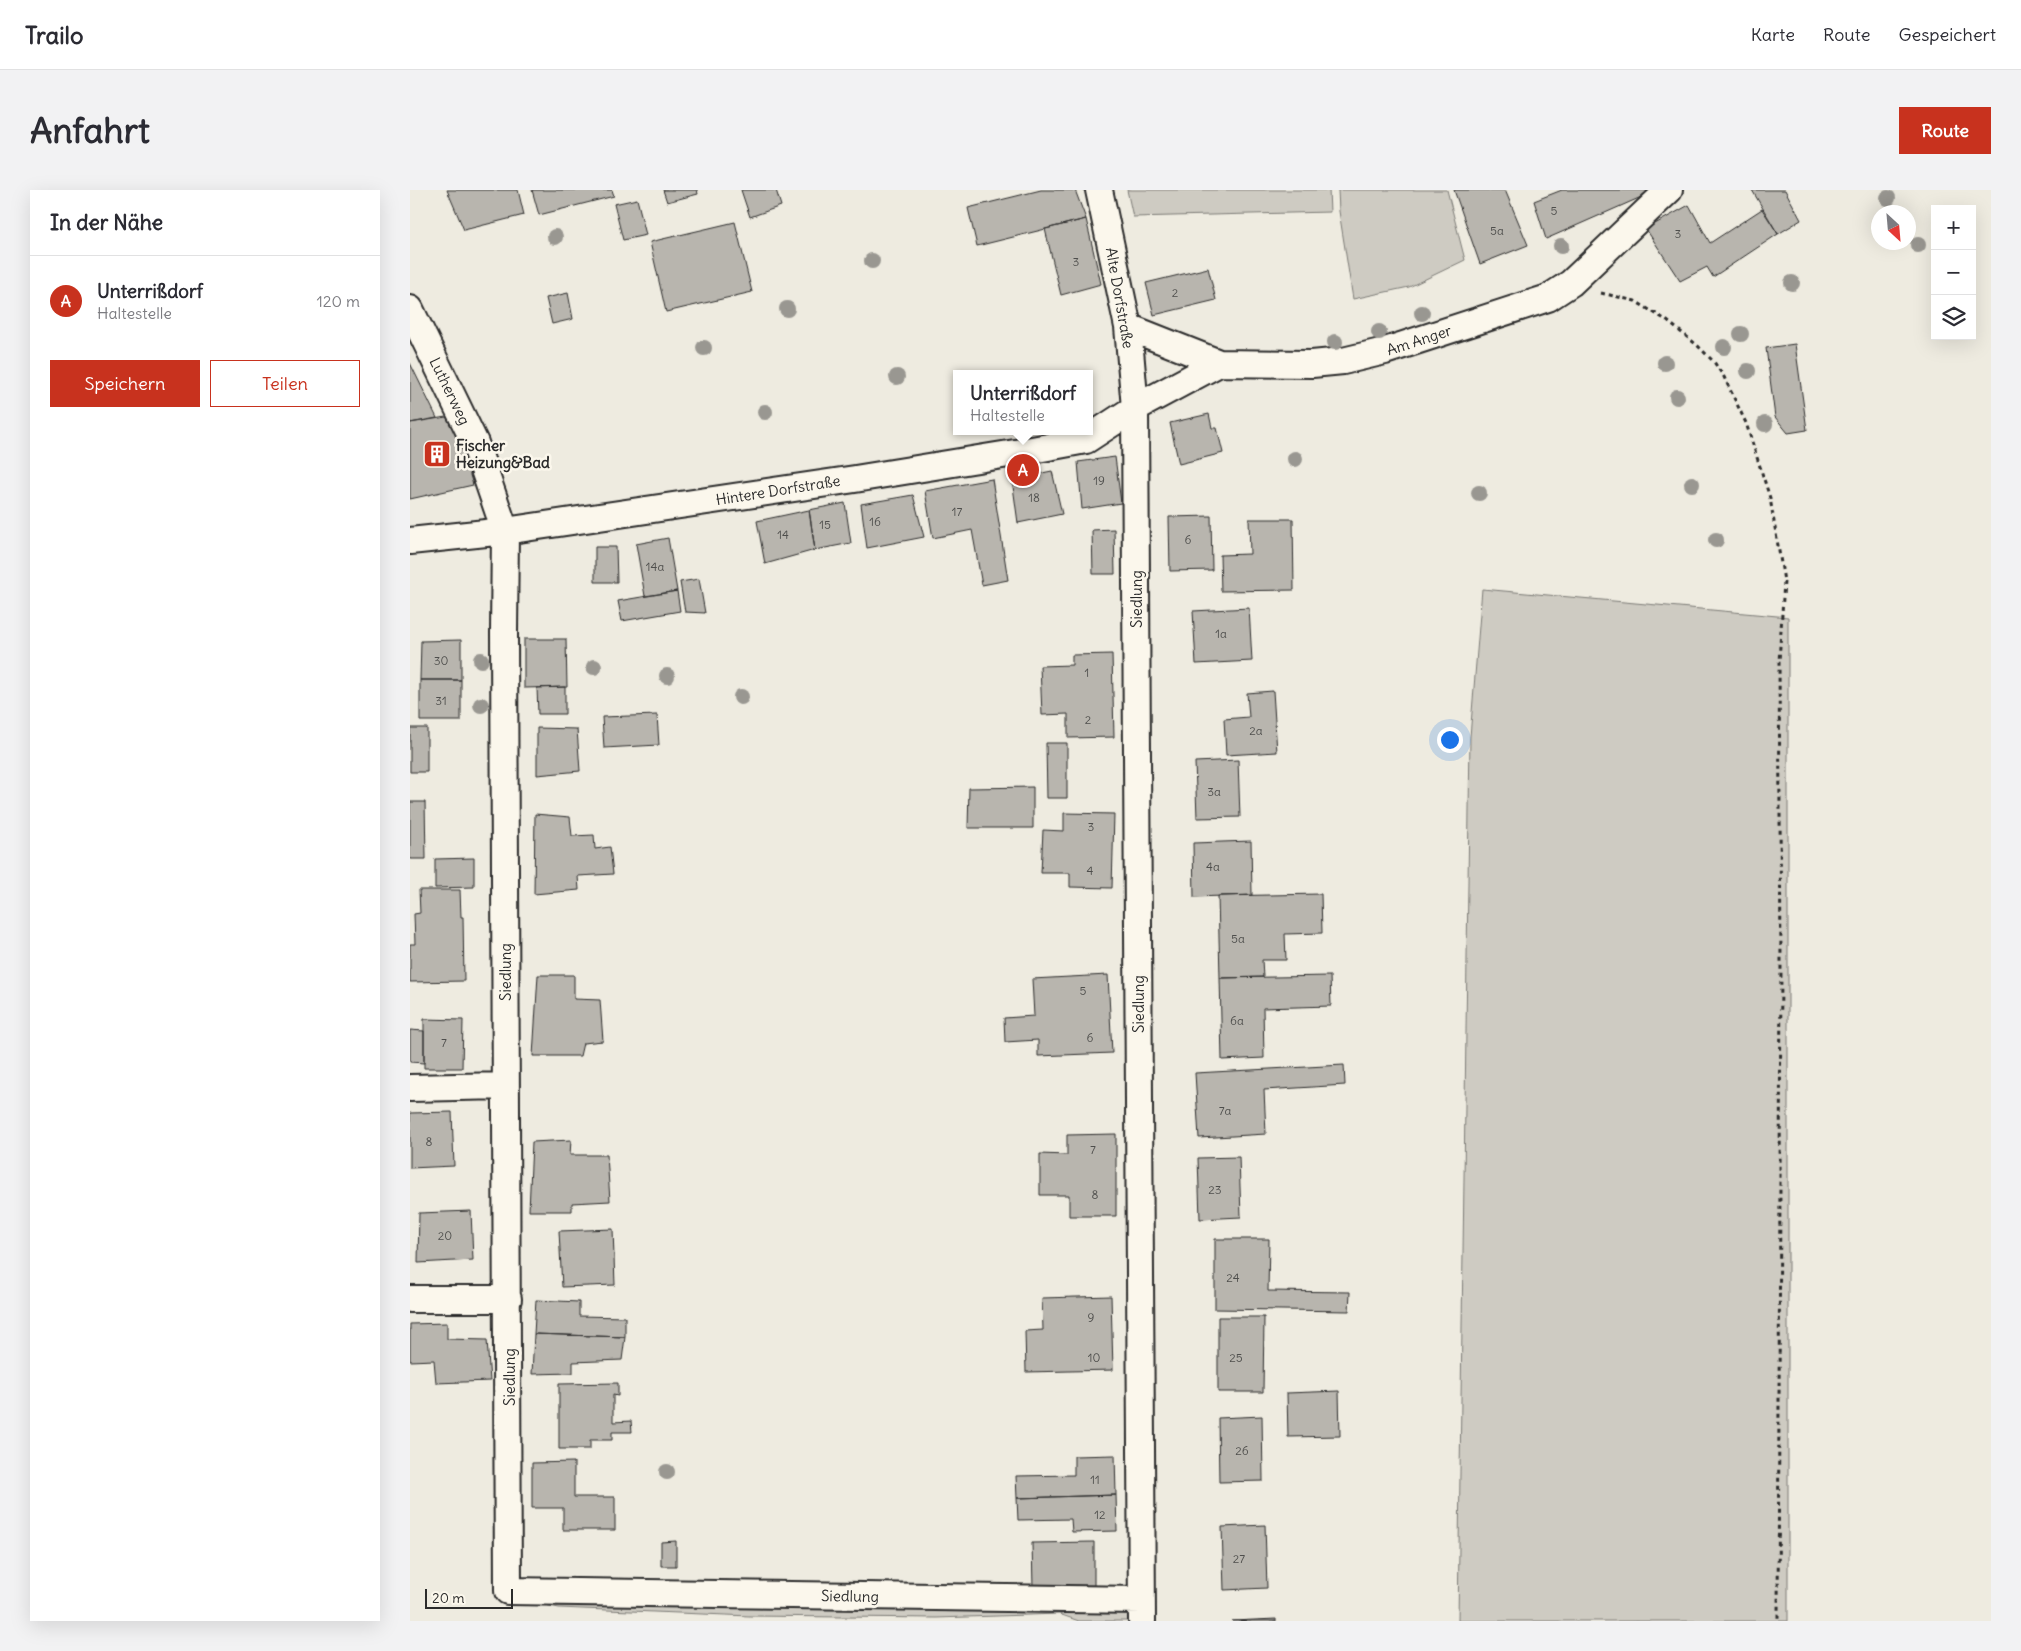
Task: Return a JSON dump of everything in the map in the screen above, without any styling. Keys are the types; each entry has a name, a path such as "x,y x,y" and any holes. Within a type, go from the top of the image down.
{"street":[{"name":"Alte Dorfstraße","path":"1099,190 1128,327 1135,408"},
{"name":"Am Anger","path":"1135,408 1219,363 1312,364 1358,358 1534,303 1555,294 1571,283 1670,190"},
{"name":"Lutherweg","path":"410,310 475,443 505,531"},
{"path":"1128,327 1219,363"},
{"name":"Hintere Dorfstraße","path":"410,540 505,531 845,480 1077,442 1086,440 1135,408"},
{"name":"Siedlung","path":"505,531 505,1086 508,1299 508,1591 1142,1610 1135,408"},
{"path":"410,1088 505,1086"},
{"path":"410,1299 508,1299"}],"path":[{"path":"1571,283 1579,290 1635,301 1666,320 1697,345 1714,362 1736,399 1746,422 1770,498 1784,581 1779,662 1778,1621"}],"shaded area":[{"path":"1127,190 1329,190 1330,212 1133,217"},
{"path":"1338,190 1447,190 1465,260 1409,287 1353,299 1339,211"},
{"path":"1482,589 1788,617 1788,1621 1458,1621 1470,737"},
{"path":"500,1596 1131,1610 1131,1621 1079,1621 1059,1614 936,1618 750,1616 559,1608"}],"building":[{"path":"447,190 518,190 524,215 464,230"},
{"path":"532,190 612,190 614,196 539,215"},
{"path":"663,190 697,190 698,194 667,202"},
{"path":"741,190 776,190 781,206 750,217"},
{"path":"1041,190 1075,190 1086,219 977,246 968,208"},
{"path":"1454,190 1505,190 1528,245 1480,264"},
{"path":"1562,190 1649,190 1639,198 1546,239 1534,201"},
{"path":"1752,190 1785,190 1801,220 1778,234"},
{"path":"637,199 646,235 623,240 614,204"},
{"path":"1689,205 1710,243 1762,209 1778,234 1713,277 1707,267 1680,281 1646,229"},
{"path":"1086,219 1101,284 1061,295 1045,229"},
{"path":"735,222 752,292 666,312 650,242"},
{"path":"1208,268 1216,300 1154,315 1146,283"},
{"path":"568,293 573,319 552,324 546,298"},
{"path":"1795,344 1807,430 1788,433 1775,417 1766,348"},
{"path":"410,363 437,418 410,423"},
{"path":"1209,414 1212,428 1217,428 1223,453 1179,464 1170,423"},
{"name":"Fischer Heizung&Bad","path":"452,416 473,485 410,499 410,423"},
{"path":"1115,457 1121,503 1082,509 1078,462"},
{"path":"1052,471 1062,514 1018,523 1012,479"},
{"path":"992,479 1008,580 982,585 972,530 933,538 925,491"},
{"path":"913,495 924,537 867,548 861,504"},
{"path":"845,503 851,543 815,550 809,510"},
{"path":"809,510 815,550 765,564 757,521"},
{"path":"1211,516 1212,570 1170,571 1169,517"},
{"path":"1249,519 1293,519 1294,590 1221,591 1220,555 1250,554"},
{"path":"1114,529 1115,574 1093,574 1092,530"},
{"path":"668,538 677,591 645,596 636,544"},
{"path":"595,547 616,547 617,582 595,582"},
{"path":"699,579 705,613 685,612 680,582"},
{"path":"677,591 680,611 622,621 618,601"},
{"path":"1249,608 1252,661 1196,664 1193,611"},
{"path":"524,639 566,639 567,687 524,688"},
{"path":"461,640 461,680 420,680 421,641"},
{"path":"1112,654 1114,737 1068,738 1068,714 1042,715 1040,666 1072,665 1072,655"},
{"path":"420,680 461,680 461,721 420,721"},
{"path":"565,687 565,714 538,714 537,688"},
{"path":"1273,691 1277,752 1226,755 1224,719 1249,717 1247,693"},
{"path":"657,715 659,745 604,748 602,717"},
{"path":"410,728 427,728 427,772 410,772"},
{"path":"537,728 577,729 580,771 537,775"},
{"path":"1046,743 1067,743 1067,798 1047,798"},
{"path":"1238,760 1240,817 1197,818 1195,762"},
{"path":"1033,787 1033,828 968,828 969,788"},
{"path":"410,802 425,802 426,859 410,859"},
{"path":"1064,813 1114,814 1112,888 1070,887 1070,873 1041,873 1043,830 1064,831"},
{"path":"535,814 570,817 572,836 594,835 595,849 610,847 613,874 578,876 579,890 534,894"},
{"path":"1251,841 1252,895 1194,897 1193,843"},
{"path":"474,858 474,887 435,888 435,859"},
{"path":"419,890 460,890 461,917 463,917 464,981 410,982 410,944 415,944 414,914 420,913"},
{"path":"1321,894 1322,933 1285,934 1286,960 1262,960 1263,977 1220,978 1218,896"},
{"path":"538,975 574,975 574,999 600,1000 603,1041 583,1043 580,1056 533,1056"},
{"path":"1108,975 1112,1053 1038,1056 1038,1040 1005,1042 1004,1018 1034,1016 1032,979"},
{"path":"1330,976 1331,1006 1263,1008 1264,1058 1222,1060 1220,978"},
{"path":"424,1019 463,1020 462,1068 424,1068"},
{"path":"410,1030 424,1031 424,1063 410,1062"},
{"path":"1344,1065 1345,1085 1264,1090 1266,1134 1199,1138 1195,1073"},
{"path":"452,1112 454,1166 410,1168 410,1113"},
{"path":"1116,1134 1116,1216 1069,1216 1069,1195 1040,1195 1040,1154 1067,1155 1067,1135"},
{"path":"571,1140 570,1155 607,1155 610,1201 572,1203 572,1211 529,1211 532,1142"},
{"path":"1239,1157 1241,1217 1200,1219 1198,1158"},
{"path":"471,1211 473,1260 418,1263 419,1213"},
{"path":"613,1229 615,1285 562,1287 559,1231"},
{"path":"1215,1239 1269,1239 1268,1291 1350,1292 1349,1311 1215,1309"},
{"path":"1111,1296 1113,1370 1026,1372 1025,1331 1043,1330 1042,1298"},
{"path":"536,1300 579,1302 579,1316 625,1317 625,1337 534,1334"},
{"path":"1218,1317 1264,1317 1263,1392 1218,1392"},
{"path":"447,1323 447,1339 487,1340 490,1381 436,1383 434,1360 410,1361 410,1324"},
{"path":"534,1334 625,1337 622,1360 573,1362 573,1373 532,1374"},
{"path":"618,1383 618,1396 613,1395 613,1422 631,1421 632,1432 612,1432 612,1440 590,1440 590,1449 559,1449 559,1384"},
{"path":"1339,1391 1340,1436 1288,1437 1287,1393"},
{"path":"1262,1416 1263,1481 1219,1482 1218,1418"},
{"path":"1115,1455 1116,1495 1017,1498 1016,1476 1074,1475 1074,1456"},
{"path":"574,1462 574,1497 615,1497 615,1530 563,1530 563,1508 532,1508 532,1463"},
{"path":"1116,1495 1117,1531 1072,1532 1071,1519 1018,1520 1017,1498"},
{"path":"1265,1525 1267,1588 1224,1590 1222,1527"},
{"path":"676,1541 676,1566 661,1566 661,1542"},
{"path":"1094,1542 1094,1587 1033,1587 1032,1543"},
{"path":"1276,1619 1276,1621 1232,1621"}],"place":[{"name":"Fischer Heizung&Bad","path":"437,454"},
{"name":"Unterrißdorf","path":"1023,470"}]}
